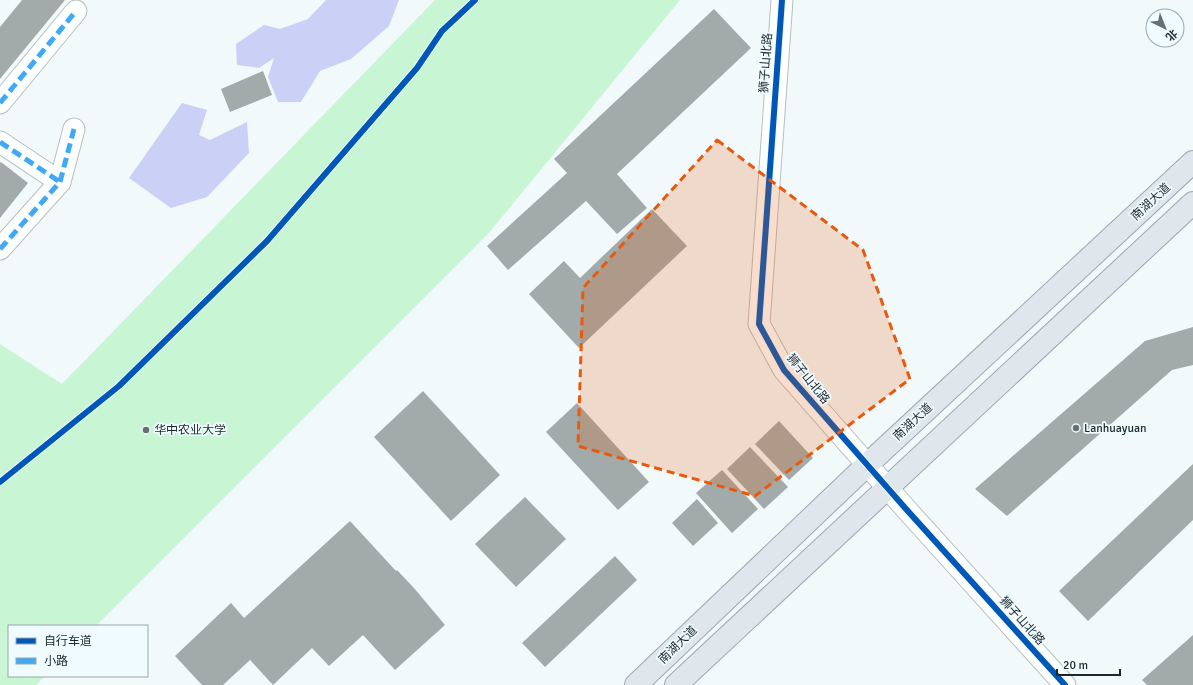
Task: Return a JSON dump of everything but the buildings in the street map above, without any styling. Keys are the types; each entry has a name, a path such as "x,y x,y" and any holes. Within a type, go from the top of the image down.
{"main road":[{"name":"南湖大道","path":"636,685 867,465 1193,162"},
{"path":"676,685 1193,204"}],"street":[{"name":"狮子山北路","path":"782,0 759,324 784,370 867,465 1065,685"},
{"path":"0,103 76,11"},
{"path":"0,249 60,182 74,129"},
{"path":"0,142 60,182"}],"highlighted area":[{"path":"717,140 863,250 910,379 755,496 578,446 583,288"}],"green space":[{"name":"华中农业大学","path":"435,0 680,0 488,234 97,625 8,625 8,677 44,677 36,685 0,685 0,344 62,384"}],"water":[{"path":"326,0 399,0 389,26 351,59 320,71 301,102 278,102 268,77 274,58 259,68 237,65 236,44 264,25 280,29 308,19"},
{"path":"182,103 207,110 199,135 210,140 247,122 249,153 207,197 171,208 129,178"}],"marked path":[{"path":"0,103 76,11"},
{"path":"0,249 60,182 74,129"},
{"path":"0,142 60,182"}],"cycle path":[{"path":"0,482 119,386 267,241 417,68 442,31 475,0"},
{"path":"782,0 759,324 784,370 906,509 1065,685"}],"place":[{"name":"Lanhuayuan","path":"1076,428"},
{"name":"华中农业大学","path":"146,430"}]}
